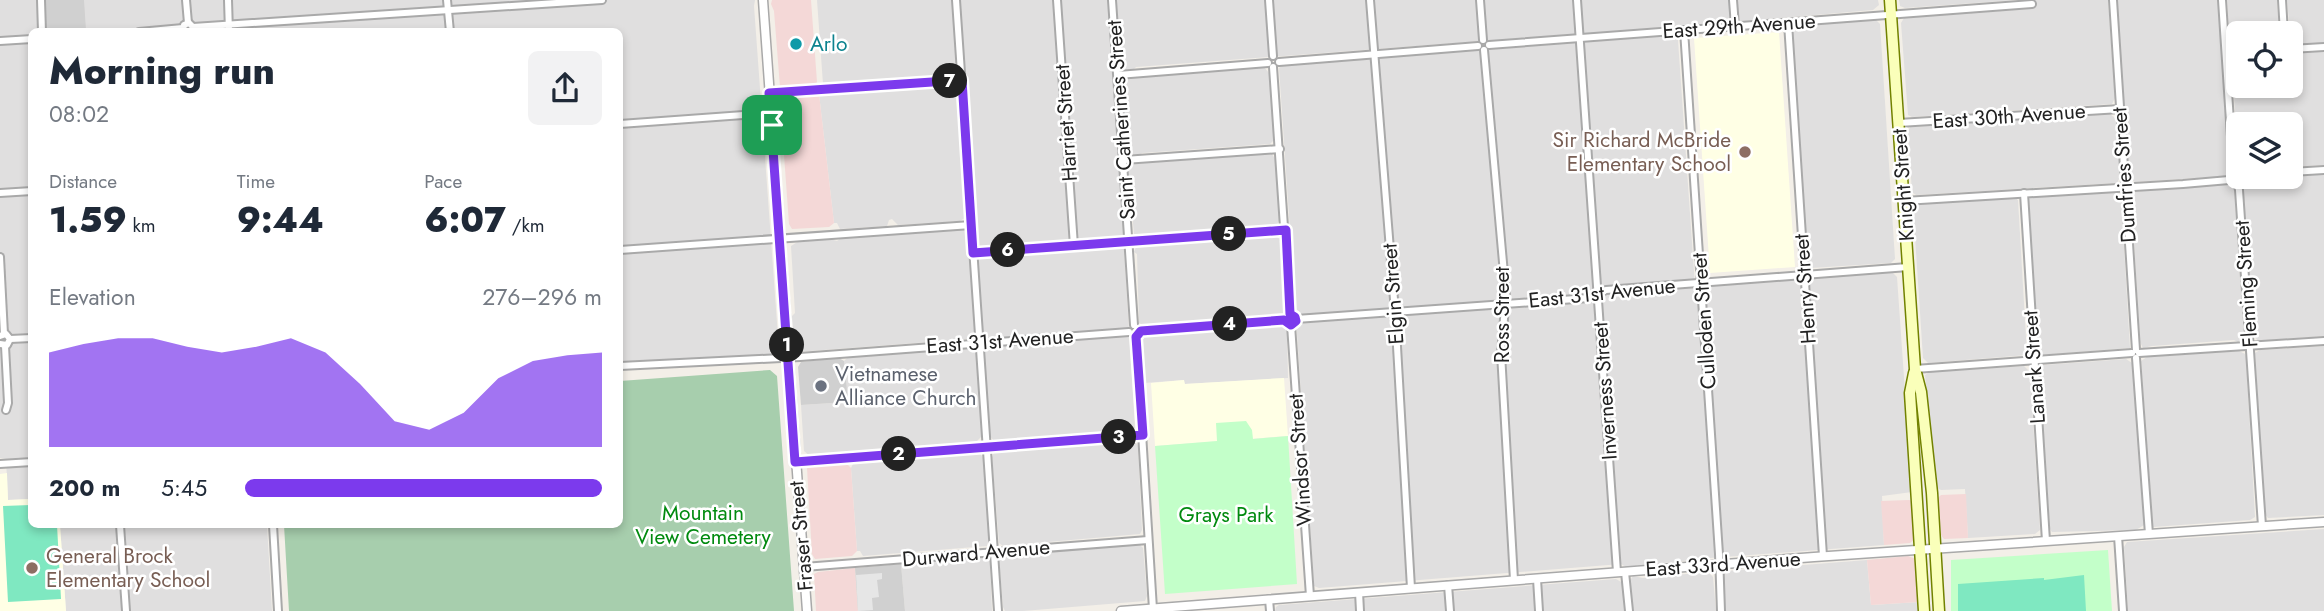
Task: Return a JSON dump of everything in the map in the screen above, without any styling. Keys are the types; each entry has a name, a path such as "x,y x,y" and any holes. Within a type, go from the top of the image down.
{"main road":[{"name":"Knight Street","path":"1890,0 1915,369 1921,392 1936,548 1939,611"},
{"name":"Knight Street","path":"1915,369 1910,393 1924,611"}],"street":[{"path":"41,0 43,28"},
{"path":"186,0 188,28 229,28 602,0"},
{"path":"228,0 229,28"},
{"path":"447,0 450,28"},
{"name":"Fraser Street","path":"763,0 807,611"},
{"path":"956,0 998,611"},
{"name":"Harriet Street","path":"1057,0 1074,246"},
{"name":"Saint Catherines Street","path":"1112,0 1134,325"},
{"name":"Windsor Street","path":"1269,0 1310,596"},
{"name":"Elgin Street","path":"1370,0 1395,312 1411,588"},
{"name":"Ross Street","path":"1480,0 1506,304 1501,353 1514,580"},
{"name":"Inverness Street","path":"1577,0 1621,572 1629,611"},
{"path":"1733,0 1735,26"},
{"name":"Dumfries Street","path":"2113,0 2149,534"},
{"name":"Fleming Street","path":"2222,0 2226,54"},
{"path":"2282,0 2283,21"},
{"name":"East 29th Avenue","path":"1118,75 2032,4"},
{"name":"Henry Street","path":"1788,23 1823,556"},
{"name":"Culloden Street","path":"1684,30 1721,611"},
{"path":"0,41 28,39"},
{"path":"2303,48 2324,47"},
{"path":"769,93 962,80"},
{"name":"East 30th Avenue","path":"1899,123 2120,109"},
{"path":"623,124 771,113"},
{"path":"1124,160 1280,149"},
{"path":"2303,171 2324,170"},
{"path":"1904,201 2226,180"},
{"name":"Fleming Street","path":"2238,189 2262,526"},
{"path":"0,193 28,191"},
{"name":"Lanark Street","path":"2024,193 2046,541"},
{"path":"623,250 971,225"},
{"path":"973,253 1286,230"},
{"path":"0,257 2,335 10,339 28,338"},
{"name":"East 31st Avenue","path":"1141,331 1589,298 1606,290 1908,267"},
{"path":"1136,337 1129,332 1134,325 1141,331 1136,337 1153,608"},
{"name":"East 31st Avenue","path":"623,366 788,358 1129,332"},
{"path":"6,410 8,403 2,345 10,343 10,339"},
{"path":"1915,369 2324,341"},
{"path":"795,462 1143,435"},
{"path":"0,464 28,462"},
{"name":"East 33rd Avenue","path":"1121,611 1181,609 1269,599 1823,556 2324,522"},
{"path":"120,528 125,611"},
{"path":"273,528 278,611"},
{"path":"2118,536 2123,611"},
{"name":"Durward Avenue","path":"804,567 1148,540"},
{"path":"1537,579 1539,611"},
{"path":"1448,585 1450,611"},
{"path":"1359,592 1360,611"},
{"path":"1269,599 1270,611"}],"shaded area":[{"path":"0,0 755,0 779,350 768,355 623,362 623,28 28,28 28,499 8,500 6,459 0,458"},
{"path":"44,0 84,0 86,28 46,28"},
{"name":"Arlo","path":"772,0 811,0 817,82 815,85 780,87"},
{"path":"817,0 1878,0 1879,5 1873,10 1721,23 1136,67 1126,70 1121,65 1113,66 1135,429 1003,443 994,441 990,436 981,437 975,443 810,456 804,451 801,405 847,402 844,361 847,358 968,348 969,339 797,352 794,348 792,316 795,313 791,246 799,241 837,241 841,238 976,228 967,76 823,84"},
{"path":"1899,0 2017,0 1905,8 1900,6"},
{"path":"2027,0 2108,0 2115,98 2112,104 1912,117 1908,115 1901,23 1904,18 2027,9"},
{"path":"2117,0 2218,0 2226,128 2226,176 2135,182 2129,179"},
{"path":"2227,0 2277,0 2278,21 2228,21"},
{"path":"2287,0 2324,0 2324,43 2303,44 2303,21 2289,21"},
{"path":"1875,19 1880,24 1895,259 1891,263 1811,268 1808,265 1792,30 1795,25"},
{"name":"Sir Richard McBride Elementary School","path":"1779,32 1795,267 1710,273 1694,38"},
{"path":"1673,35 1678,40 1695,286 1892,272 1897,277 1912,492 1882,496 1884,545 1626,567 1621,564 1319,588 1314,586 1279,68"},
{"path":"2324,51 2324,165 2303,166 2303,112 2235,112 2234,98 2303,98 2303,52"},
{"path":"1264,67 1269,73 1274,140 1270,144 1129,154 1121,90 1123,79"},
{"path":"952,84 959,88 966,217 960,221 898,225 892,219 887,226 840,229 837,223 834,223 819,94"},
{"path":"819,94 834,223 829,227 792,229 789,224 780,100 786,96"},
{"path":"2110,114 2116,119 2120,177 2117,183 1916,195 1912,192 1908,132 1910,127"},
{"path":"1272,154 1275,159 1280,219 1277,225 1139,236 1134,234 1127,176 1127,168 1131,164"},
{"path":"2324,174 2324,336 2258,341 2253,335 2243,189 2303,189 2303,175"},
{"path":"2226,184 2226,189 2234,189 2244,338 2238,342 2234,340 2143,348 2140,342 2131,192"},
{"path":"2114,191 2121,195 2130,348 2041,355 2037,351 2027,201 2032,196"},
{"path":"2014,197 2018,200 2027,355 1928,363 1923,358 1913,206 1917,203"},
{"path":"1277,236 1280,240 1286,308 1283,314 1146,326 1139,323 1137,254 1134,252 1136,247"},
{"path":"1282,325 1287,331 1288,378 1184,384 1184,380 1144,383 1141,342 1144,335"},
{"path":"2324,346 2324,515 2268,518 2265,514 2255,353 2260,350"},
{"path":"2239,351 2246,357 2255,517 2250,520 2153,527 2141,361 2147,357"},
{"path":"839,358 844,361 848,402 801,405 798,367 801,362"},
{"path":"2126,359 2132,363 2144,525 2136,530 2052,532 2039,368 2043,365"},
{"path":"2024,366 2030,372 2040,530 2035,534 1968,538 1965,489 1937,488 1925,375 1930,372"},
{"path":"1284,378 1288,436 1155,446 1151,383 1184,380 1185,384"},
{"path":"1125,439 1138,445 1140,534 1003,546 999,543 992,457 994,452"},
{"path":"980,453 983,458 989,538 987,546 863,556 857,551 851,468 854,462"},
{"path":"846,463 851,468 857,551 852,556 815,559 812,554 807,468 812,465"},
{"name":"General Brock Elementary School","path":"7,473 8,500 28,499 28,528 60,528 66,611 0,611 0,474"},
{"path":"1966,494 1968,538 1944,539 1941,535 1938,498 1941,495"},
{"path":"1881,501 1913,501 1915,539 1910,543 1884,545"},
{"path":"60,528 267,528 272,611 66,611"},
{"path":"2324,529 2324,611 2128,611 2124,547 2127,542"},
{"path":"1140,545 1143,548 1147,596 1145,601 1023,611 1005,611 1003,607 999,560 1002,555"},
{"path":"1908,556 1916,559 1919,602 1871,605 1867,560"},
{"path":"986,557 990,561 992,611 905,611 901,564"},
{"path":"1867,560 1871,605 1919,602 1919,611 1724,611 1722,576 1726,571"},
{"path":"901,564 905,611 858,611 855,568"},
{"path":"855,568 858,611 816,611 814,574"},
{"path":"1708,572 1713,577 1716,611 1633,611 1629,582 1633,576 1643,578"},
{"path":"882,573 882,579 877,580 879,597 872,598 873,610 858,611 856,575"},
{"path":"1616,579 1623,583 1624,611 1275,611 1279,605"}],"green space":[{"name":"Mountain View Cemetery","path":"770,370 777,376 794,611 289,611 284,528 623,528 623,381"},
{"name":"Grays Park","path":"1246,421 1252,430 1253,439 1288,436 1297,584 1165,594 1155,446 1217,441 1216,423"},
{"name":"General Brock Elementary School","path":"28,505 28,528 57,528 61,599 8,602 3,506"},
{"path":"2108,550 2112,611 1951,611 1951,560"},
{"path":"2084,575 2086,611 1958,611 1958,584 2044,580"}],"place":[{"name":"Arlo","path":"796,44"},
{"name":"Sir Richard McBride Elementary School","path":"1745,152"},
{"name":"Vietnamese Alliance Church","path":"821,386"},
{"name":"General Brock Elementary School","path":"32,568"}],"route":[{"path":"962,80 973,253 1286,230 1290,314 1296,321 1291,325 1284,320 1141,331 1136,337 1143,435 795,462 772,125 769,93 962,80"}]}
